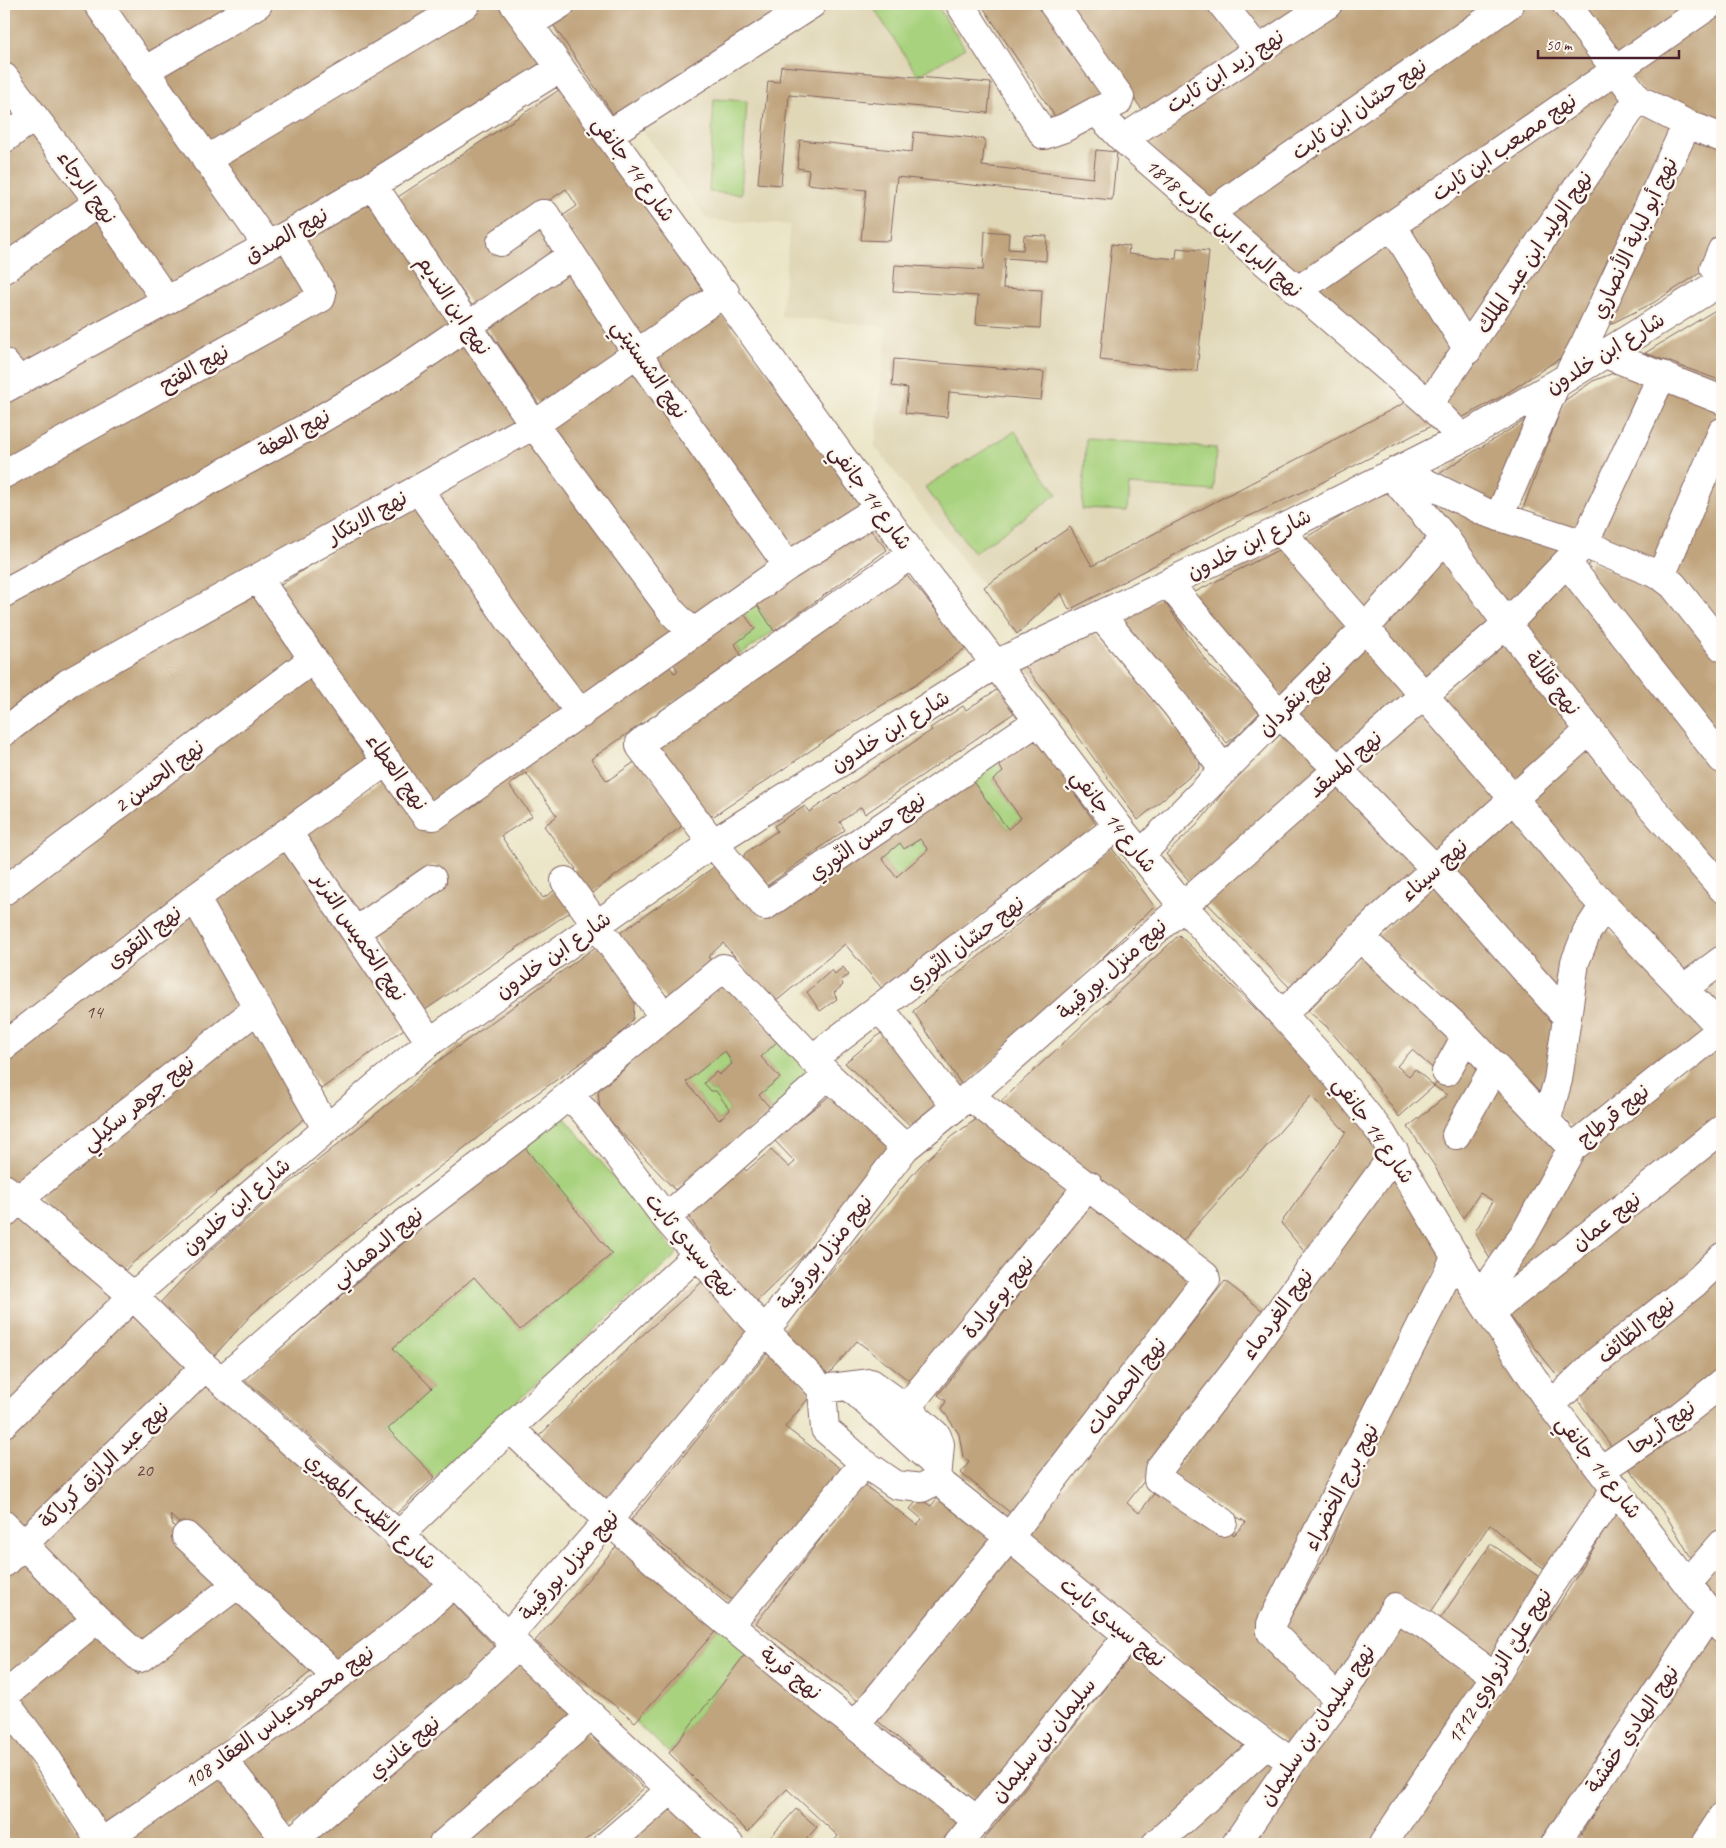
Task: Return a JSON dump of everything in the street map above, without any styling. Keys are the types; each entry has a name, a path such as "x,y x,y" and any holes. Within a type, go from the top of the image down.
{"street":[{"name":"نهج الفتح","path":"4,474 321,298 322,294 206,160 98,4"},
{"path":"144,71 258,4"},
{"path":"206,160 466,4"},
{"path":"521,14 561,4"},
{"path":"609,134 812,4"},
{"path":"960,4 1044,135 1064,128 1118,102 1120,97 1053,4"},
{"path":"1222,4 1258,50"},
{"name":"نهج زيد ابن ثابت","path":"1123,139 1328,4"},
{"name":"نهج حسّان ابن ثابت","path":"1208,214 1510,4"},
{"path":"1566,4 1617,68 1638,99 1686,124 1722,138"},
{"name":"نهج مصعب ابن ثابت","path":"1297,291 1711,4"},
{"name":"شارع 14 جانفي","path":"521,14 725,292 912,554 1140,855 1183,906 1283,1014 1350,1093 1394,1153 1485,1305 1551,1405 1716,1621"},
{"name":"نهج الصدق","path":"9,378 166,300 277,240 374,185 560,68"},
{"name":"نهج الرجاء","path":"4,77 99,202 166,300"},
{"name":"نهج الوليد ابن عبد الملك","path":"1429,404 1468,350 1638,99"},
{"name":"نهج البراء ابن عازب 1818","path":"1096,112 1123,139 1208,214 1429,404 1462,438"},
{"path":"4,138 34,117"},
{"name":"نهج أبو لبابة الأنصاري","path":"1499,517 1561,381 1585,343 1686,124"},
{"name":"نهج ابن النديم","path":"374,185 534,425 673,613 693,633"},
{"path":"4,269 99,202"},
{"name":"نهج الشستيتي","path":"501,242 543,213 638,355 788,566"},
{"path":"1392,225 1468,350"},
{"name":"نهج العفة","path":"4,593 302,430 394,376 572,255"},
{"name":"شارع ابن خلدون","path":"4,1423 132,1296 326,1128 430,1042 713,843 996,664 1280,530 1462,438 1561,381 1603,353 1720,266"},
{"name":"نهج الابتكار","path":"4,732 68,683 534,425 638,355 725,292"},
{"path":"1603,353 1722,400"},
{"name":"نهج المسقد","path":"1183,906 1338,769 1425,697 1508,623 1575,554 1662,375"},
{"path":"1661,576 1722,432"},
{"path":"1396,471 1408,474 1575,554 1661,576 1673,585 1722,647"},
{"name":"نهج قلاّلة","path":"1396,471 1518,639 1635,788 1722,888"},
{"path":"418,489 510,621 581,714"},
{"name":"نهج العطاء","path":"258,578 313,659 425,815 434,816 788,566 879,508"},
{"path":"1280,530 1513,798 1603,907 1722,1029"},
{"name":"نهج بنقردان","path":"1140,855 1223,768 1280,715 1366,627 1445,538"},
{"name":"نهج حسن النّوري","path":"912,554 640,742 640,746 762,905 768,906 1038,721"},
{"path":"1575,554 1722,759"},
{"path":"1168,583 1280,715 1338,769 1436,870 1568,1017"},
{"path":"1100,615 1176,705 1223,768"},
{"name":"نهج الحسن 2","path":"4,891 313,659"},
{"name":"نهج سيناء","path":"1283,1014 1360,937 1590,730"},
{"name":"نهج التقوى","path":"4,1046 195,898 387,761"},
{"name":"نهج حسّان النّوري","path":"666,1218 880,1008 1118,826"},
{"name":"نهج الخميس الترنر","path":"288,833 430,1042"},
{"path":"356,931 432,879"},
{"path":"565,881 663,1016"},
{"path":"195,898 326,1128"},
{"name":"نهج منزل بورقيبة","path":"512,1641 608,1520 765,1331 905,1148 962,1101 1183,906"},
{"path":"1547,1119 1558,1080 1575,962 1580,948 1603,907"},
{"path":"1360,937 1466,1036 1547,1119 1572,1148"},
{"path":"1684,988 1722,960"},
{"name":"نهج الدهماني","path":"213,1374 538,1120 663,1016 725,968 820,1067"},
{"name":"نهج جوهر سكيلي","path":"9,1200 258,1008"},
{"name":"نهج الحمامات","path":"855,1726 1010,1536 1206,1280 1206,1276 1089,1185 962,1101 880,1008"},
{"name":"نهج قرطاج","path":"1485,1305 1572,1148 1722,1029"},
{"path":"1446,1072 1466,1036"},
{"path":"1456,1135 1496,1066"},
{"path":"820,1067 905,1148"},
{"name":"نهج سيدي ثابت","path":"569,1095 666,1218 699,1253 765,1331 872,1451 932,1478 1010,1536 1128,1636 1266,1745 1292,1762"},
{"name":"نهج عمان","path":"1485,1305 1722,1129"},
{"name":"نهج الغردماء","path":"1223,1522 1158,1479 1157,1473 1243,1361 1394,1153"},
{"name":"نهج بوعرادة","path":"906,1408 1089,1185"},
{"name":"شارع الطّيب المهيري","path":"9,1200 132,1296 213,1374 454,1584 591,1716 729,1844"},
{"path":"398,1536 510,1428 699,1253"},
{"name":"نهج برج الخضراء","path":"1339,1700 1271,1632 1271,1624 1456,1256"},
{"name":"نهج الطّائف","path":"1551,1405 1596,1362 1695,1283 1722,1257"},
{"name":"نهج عبد الرازق كرباكة","path":"10,1544 213,1374"},
{"name":"نهج أريحا","path":"1609,1479 1680,1416 1722,1382"},
{"path":"874,1384 906,1408 939,1440 932,1478 896,1485 864,1463 825,1429 823,1397 849,1386 874,1384"},
{"path":"849,1386 932,1478"},
{"name":"نهج قربة","path":"510,1428 608,1520 730,1624 855,1726 978,1821"},
{"path":"730,1624 864,1463"},
{"name":"نهج عليّ الزواوي 1712","path":"1383,1844 1495,1676 1552,1582 1609,1479"},
{"path":"186,1536 337,1677"},
{"path":"10,1544 142,1658 238,1584"},
{"path":"1688,1584 1722,1544"},
{"name":"نهج محمودعباس العقاد 108","path":"100,1844 223,1760 337,1677 413,1620 454,1584"},
{"name":"نهج سليمان بن سليمان","path":"1236,1844 1292,1762 1339,1700 1396,1607 1495,1676"},
{"path":"4,1696 97,1619"},
{"name":"نهج الهادي خفشة","path":"1554,1844 1716,1621"},
{"name":"سليمان بن سليمان","path":"958,1844 1128,1636"},
{"name":"نهج غاندي","path":"289,1844 465,1694 512,1641"},
{"path":"4,1701 46,1757 100,1844"},
{"path":"443,1844 591,1716"},
{"path":"1156,1844 1266,1745"},
{"path":"223,1760 289,1844"},
{"path":"608,1844 671,1790"},
{"path":"1705,1844 1722,1818"}],"shaded area":[{"path":"836,4 966,4 1058,144 1101,123 1410,400 1092,566 1069,527 984,587 875,447 887,327 781,316 790,225 708,220 637,123"},
{"path":"1311,1096 1346,1132 1281,1223 1311,1260 1272,1318 1180,1244"}],"green space":[{"path":"871,4 936,4 965,48 918,76"},
{"path":"714,99 747,101 741,194 709,192"},
{"path":"1015,431 1057,494 974,553 925,487"},
{"path":"1086,439 1216,448 1214,491 1129,485 1127,511 1082,509"},
{"path":"752,597 774,631 741,655 735,644 755,630 739,607"},
{"path":"994,756 1003,772 993,780 1021,818 1008,829 968,775"},
{"path":"919,840 928,850 896,877 882,858 900,843 905,849"},
{"path":"779,1040 813,1078 773,1111 759,1095 780,1078 761,1057"},
{"path":"725,1051 732,1064 719,1075 716,1073 704,1083 711,1091 716,1091 730,1110 719,1120 698,1095 667,1118 658,1104"},
{"path":"561,1113 677,1254 435,1477 388,1429 432,1388 393,1348 474,1277 520,1330 612,1254 521,1143"},
{"path":"722,1624 750,1648 669,1753 635,1722"}],"building":[{"path":"4,4 91,4 261,242 169,296 4,59"},
{"path":"106,4 247,4 147,65"},
{"path":"269,4 457,4 205,152 156,70"},
{"path":"475,4 506,4 553,68 268,238 212,161"},
{"path":"570,4 807,4 621,126 548,17"},
{"path":"981,4 1049,4 1110,96 1062,127"},
{"path":"1065,4 1211,4 1245,50 1149,119"},
{"path":"1231,4 1321,4 1262,44"},
{"path":"1339,4 1507,4 1211,207 1142,138"},
{"path":"1515,4 1561,4 1605,63 1296,286 1213,215"},
{"path":"1575,4 1704,4 1618,65"},
{"path":"1722,5 1722,133 1652,106 1625,69"},
{"path":"781,66 991,83 988,113 789,95 781,185 758,183 768,81 779,82"},
{"path":"1615,72 1634,100 1468,338 1398,225"},
{"path":"4,83 28,115 4,134"},
{"path":"565,86 709,300 646,342 561,217 577,206 566,189 490,240 541,223 563,256 477,313 398,197"},
{"path":"1647,108 1683,127 1580,345 1504,395 1454,422 1437,404"},
{"path":"37,121 95,200 4,266 4,145"},
{"path":"1695,128 1722,141 1722,236 1711,266 1653,303 1596,331"},
{"path":"914,132 985,139 982,166 1093,178 1096,150 1117,152 1112,200 897,177 890,241 861,240 866,190 807,184 809,170 797,168 800,140 912,152"},
{"path":"375,191 462,325 4,589 4,477 315,305 298,236"},
{"path":"102,207 162,298 23,377 4,356 4,277"},
{"path":"1390,229 1459,346 1426,396 1305,290"},
{"path":"985,231 1009,233 1008,249 1023,250 1024,235 1047,236 1046,261 1005,258 1003,288 1042,290 1040,328 976,324 978,296 893,291 895,265 983,270"},
{"path":"289,240 321,296 4,471 4,398"},
{"path":"1112,244 1129,246 1128,254 1176,259 1177,248 1209,251 1197,371 1100,360"},
{"path":"572,262 633,354 544,412 483,321"},
{"path":"715,306 874,508 792,562 642,355"},
{"path":"1722,306 1722,381 1645,353"},
{"path":"466,328 531,424 4,728 4,595"},
{"path":"638,358 786,566 694,630 538,426"},
{"path":"894,359 1044,372 1041,400 949,392 947,417 905,413 908,388 892,386"},
{"path":"1631,370 1649,380 1578,531 1522,511 1564,401 1593,381 1611,374"},
{"path":"1664,383 1722,407 1722,425 1662,568 1598,542"},
{"path":"1410,400 1437,423 1317,485 1245,518 1069,610 1061,593 1017,634 984,587 1070,527 1092,566"},
{"path":"1529,418 1500,506 1439,474 1460,460"},
{"path":"534,428 690,632 580,711 420,491"},
{"path":"1722,469 1722,633 1672,582"},
{"path":"1397,489 1438,538 1366,620 1300,541 1365,502"},
{"path":"1409,489 1569,549 1508,613"},
{"path":"419,492 572,717 431,812 278,587"},
{"path":"863,521 887,550 774,631 752,597"},
{"path":"1286,546 1359,628 1289,704 1189,595"},
{"path":"1445,548 1504,622 1428,688 1375,623"},
{"path":"1591,561 1617,573 1661,581 1722,652 1722,750 1583,577"},
{"path":"903,571 967,647 914,686 841,730 714,816 707,814 656,743"},
{"path":"1566,574 1722,770 1722,874 1515,620"},
{"path":"259,581 311,658 4,888 4,734"},
{"path":"1161,597 1211,667 1263,709 1239,734 1227,743 1121,621"},
{"path":"739,607 755,629 735,644 741,655 591,759 607,781 639,759 682,820 681,827 588,896 570,873 576,869 544,826 557,816 526,773 509,785 532,816 501,836 543,898 558,888 573,910 422,1012 369,933 447,882 434,865 360,916 304,836 391,775 426,827","holes":["672,661 678,671 674,673 668,664"]},
{"path":"1096,632 1199,755 1200,768 1138,820 1025,666"},
{"path":"1369,633 1419,693 1341,760 1298,715"},
{"path":"1508,634 1586,727 1518,790 1436,702"},
{"path":"313,662 385,759 4,1044 4,903"},
{"path":"1001,687 1017,711 865,814 861,807 840,822 845,830 765,887 743,859 745,853 777,831 774,826 805,806 809,812 932,730 930,728 963,706 966,710"},
{"path":"1425,708 1506,796 1436,861 1354,773"},
{"path":"1289,726 1328,766 1198,891 1166,854 1197,825 1237,775"},
{"path":"1034,735 1098,827 884,991 845,944 774,1003 745,974 748,971 723,943 708,957 712,962 666,1000 617,935 717,865 763,918 968,775 1008,829 1021,818 993,780 1003,772 994,756","holes":["920,839 928,850 896,877 882,858 900,843 904,849"]},
{"path":"1592,745 1722,897 1722,949 1683,982 1527,800"},
{"path":"1338,779 1426,869 1297,995 1208,904"},
{"path":"1512,810 1595,906 1560,998 1444,870"},
{"path":"285,841 415,1021 321,1089 199,901"},
{"path":"1111,847 1154,906 1058,1002 963,1087 913,1011"},
{"path":"1434,881 1557,1009 1544,1101 1378,936"},
{"path":"194,901 255,1008 20,1194 4,1185 4,1049"},
{"path":"1600,921 1713,1031 1582,1136 1554,1111 1577,995"},
{"path":"1179,935 1328,1078 1388,1150 1311,1260 1281,1223 1346,1132 1311,1096 1180,1244 998,1104"},
{"path":"601,943 635,993 633,1019 618,1037 516,1108 277,1292 252,1314 213,1357 157,1306 202,1258 276,1194 408,1088 423,1072"},
{"path":"1368,948 1461,1039 1438,1073 1412,1050 1397,1066 1409,1076 1415,1069 1434,1086 1399,1117 1368,1074 1326,1026 1308,1011"},
{"path":"1722,964 1722,1019 1695,987"},
{"path":"843,967 849,975 841,980 843,985 834,993 837,999 820,1011 807,992 832,970 835,974"},
{"path":"721,986 731,989 779,1040 761,1057 780,1078 759,1095 773,1111 675,1190 600,1110 598,1091 627,1067 644,1048","holes":["725,1051 732,1064 719,1075 716,1072 704,1083 711,1091 716,1091 730,1110 719,1120 686,1082"]},
{"path":"256,1017 310,1114 129,1266 120,1277 44,1205 36,1194 143,1103 150,1114 154,1110 147,1098"},
{"path":"892,1024 944,1108 917,1132 845,1063"},
{"path":"1722,1038 1722,1123 1508,1293 1501,1282 1569,1166"},
{"path":"1468,1043 1492,1068 1449,1138 1463,1148 1496,1072 1560,1140 1536,1203 1495,1268 1475,1232 1493,1201 1480,1193 1463,1218 1434,1165 1408,1127 1447,1095 1434,1086"},
{"path":"837,1090 896,1146 800,1259 757,1301 749,1298 691,1220 689,1210 742,1165 746,1171 771,1150 789,1167 795,1162 774,1140"},
{"path":"984,1114 1077,1187 920,1389 857,1341 827,1376 778,1335 919,1167 952,1136"},
{"path":"1722,1139 1722,1253 1564,1384 1506,1311"},
{"path":"521,1143 612,1254 520,1330 474,1277 393,1348 432,1388 388,1429 435,1477 394,1516 351,1472 244,1379"},
{"path":"1397,1164 1447,1247 1264,1628 1330,1699 1290,1748 1214,1685 1183,1664 1154,1638 1132,1624 1025,1537 1225,1281 1272,1318 1127,1503 1139,1513 1162,1483 1234,1535 1246,1522 1215,1505 1172,1474"},
{"path":"1096,1199 1201,1283 1013,1515 961,1473 969,1462 963,1457 959,1434 942,1409 946,1401 938,1395"},
{"path":"22,1203 122,1294 4,1413 4,1221"},
{"path":"1722,1267 1722,1380 1617,1454 1575,1396"},
{"path":"1460,1271 1610,1491 1554,1575 1526,1556 1490,1524 1429,1615 1396,1595 1337,1692 1284,1629 1327,1552 1348,1501"},
{"path":"711,1274 764,1331 607,1506 571,1472 539,1436 638,1339"},
{"path":"132,1303 198,1368 22,1537 4,1518 4,1436"},
{"path":"771,1349 812,1394 785,1427 846,1473 740,1606 631,1520"},
{"path":"207,1375 433,1583 341,1671 170,1515 173,1525 229,1583 141,1655 29,1543"},
{"path":"1722,1403 1722,1542 1696,1566 1667,1517 1624,1462"},
{"path":"863,1484 917,1525 922,1519 910,1509 919,1498 931,1506 939,1496 996,1539 866,1707 756,1623"},
{"path":"1623,1501 1704,1612 1551,1844 1398,1844 1559,1604"},
{"path":"621,1541 722,1624 635,1722 535,1641"},
{"path":"1491,1544 1548,1583 1495,1661 1438,1622"},
{"path":"1013,1551 1121,1639 983,1807 875,1719"},
{"path":"26,1555 85,1618 59,1632 4,1678 4,1576"},
{"path":"1722,1561 1722,1606 1702,1578"},
{"path":"240,1589 315,1668 222,1746 100,1834 9,1702 96,1629 119,1643 137,1675 157,1653"},
{"path":"447,1597 499,1651 285,1831 232,1762"},
{"path":"1404,1620 1491,1678 1378,1844 1252,1844"},
{"path":"1714,1628 1722,1639 1722,1811 1700,1844 1575,1844 1644,1733"},
{"path":"750,1648 966,1826 950,1844 832,1844 838,1836 787,1789 748,1832 669,1753"},
{"path":"1135,1651 1258,1744 1145,1844 980,1844"},
{"path":"509,1654 576,1719 433,1844 301,1844"},
{"path":"4,1708 86,1844 4,1844"},
{"path":"583,1728 644,1788 581,1844 457,1844"},
{"path":"1266,1752 1281,1765 1229,1844 1167,1844"},
{"path":"223,1767 280,1844 122,1844"},
{"path":"669,1798 715,1844 622,1844"},
{"path":"796,1809 817,1827 802,1844 769,1844 766,1842"}]}
